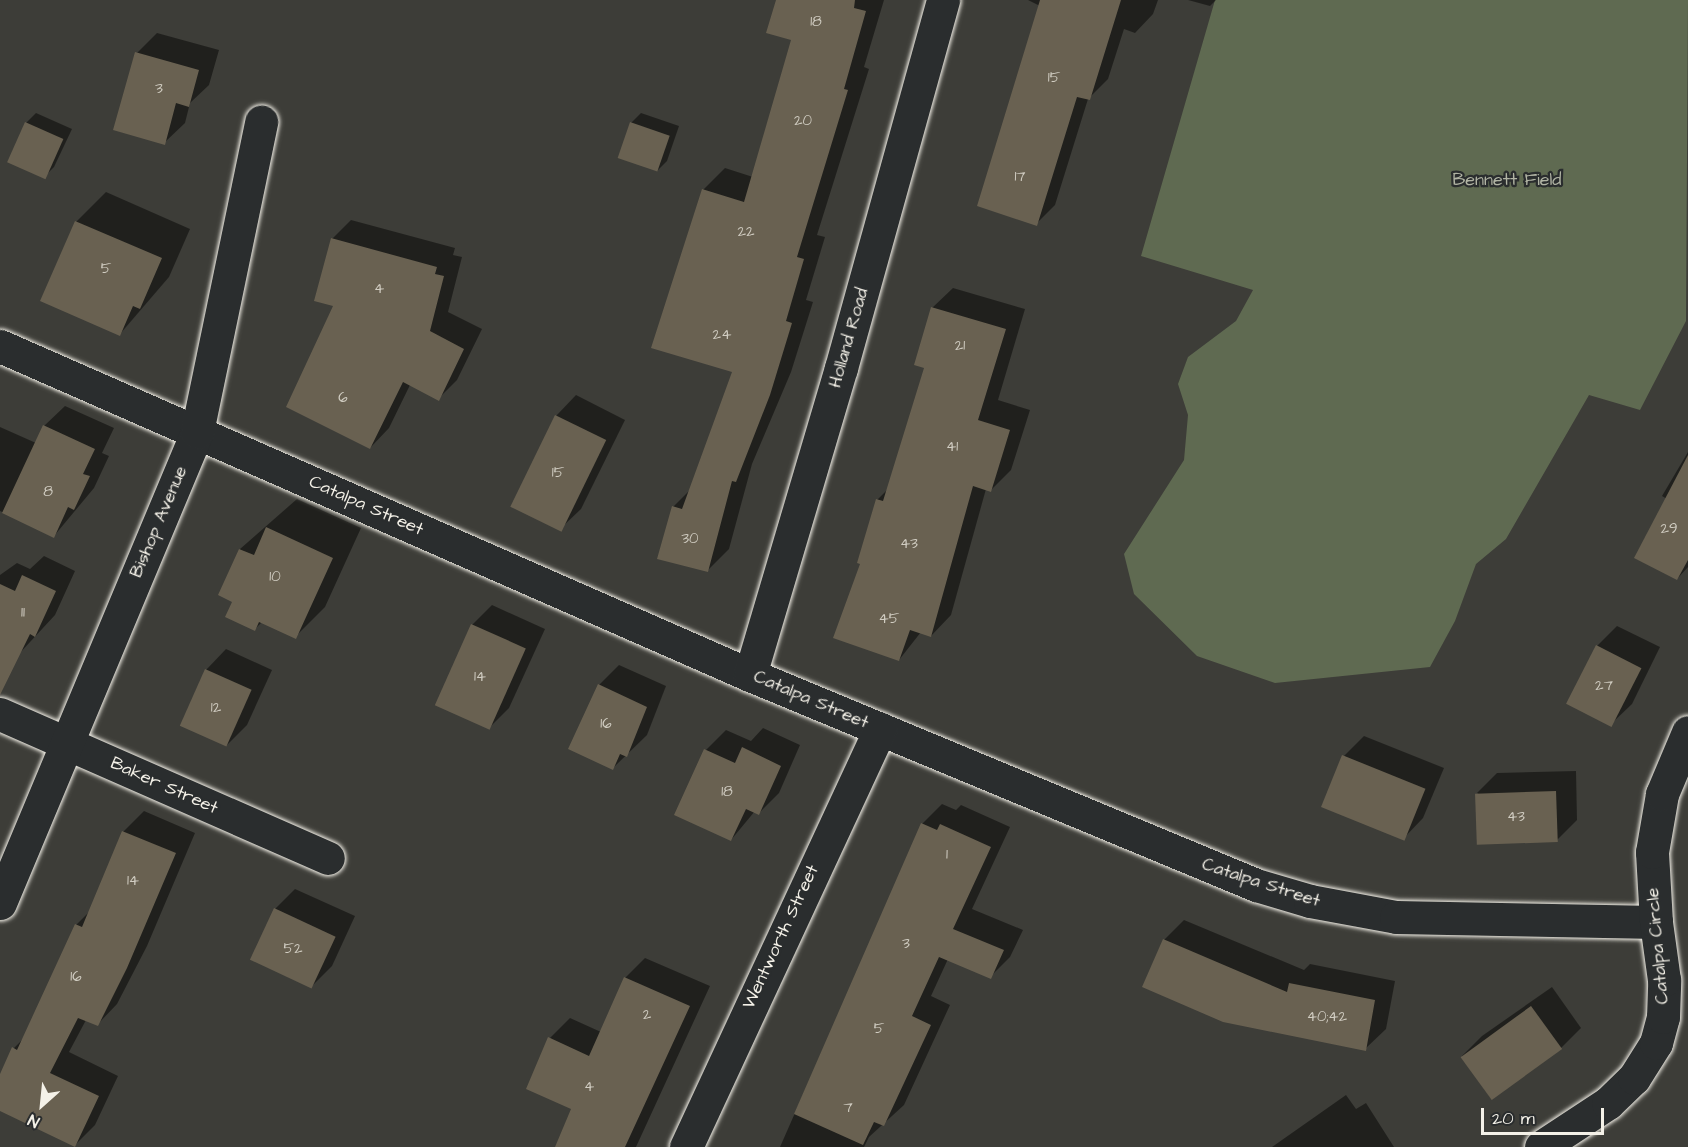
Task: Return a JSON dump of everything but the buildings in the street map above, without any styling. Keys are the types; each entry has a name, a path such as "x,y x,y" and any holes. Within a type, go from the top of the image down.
{"street":[{"name":"Holland Road","path":"750,675 841,368 943,0"},
{"name":"Bishop Avenue","path":"0,903 197,432 261,122"},
{"name":"Catalpa Street","path":"0,346 750,675 1229,875 1310,901 1396,917 1656,922"},
{"name":"Baker Street","path":"0,714 328,858"},
{"name":"Wentworth Street","path":"686,1147 880,729"},
{"name":"Catalpa Circle","path":"1541,1147 1608,1103 1634,1078 1656,1043 1663,1017 1664,980 1656,922 1652,852 1657,813 1671,769 1688,732"}],"green space":[{"name":"Bennett Field","path":"1215,0 1688,0 1686,321 1640,410 1589,395 1506,539 1476,564 1455,621 1430,667 1275,683 1197,656 1134,594 1124,554 1184,460 1188,415 1178,384 1188,357 1236,321 1253,290 1141,256"}]}
